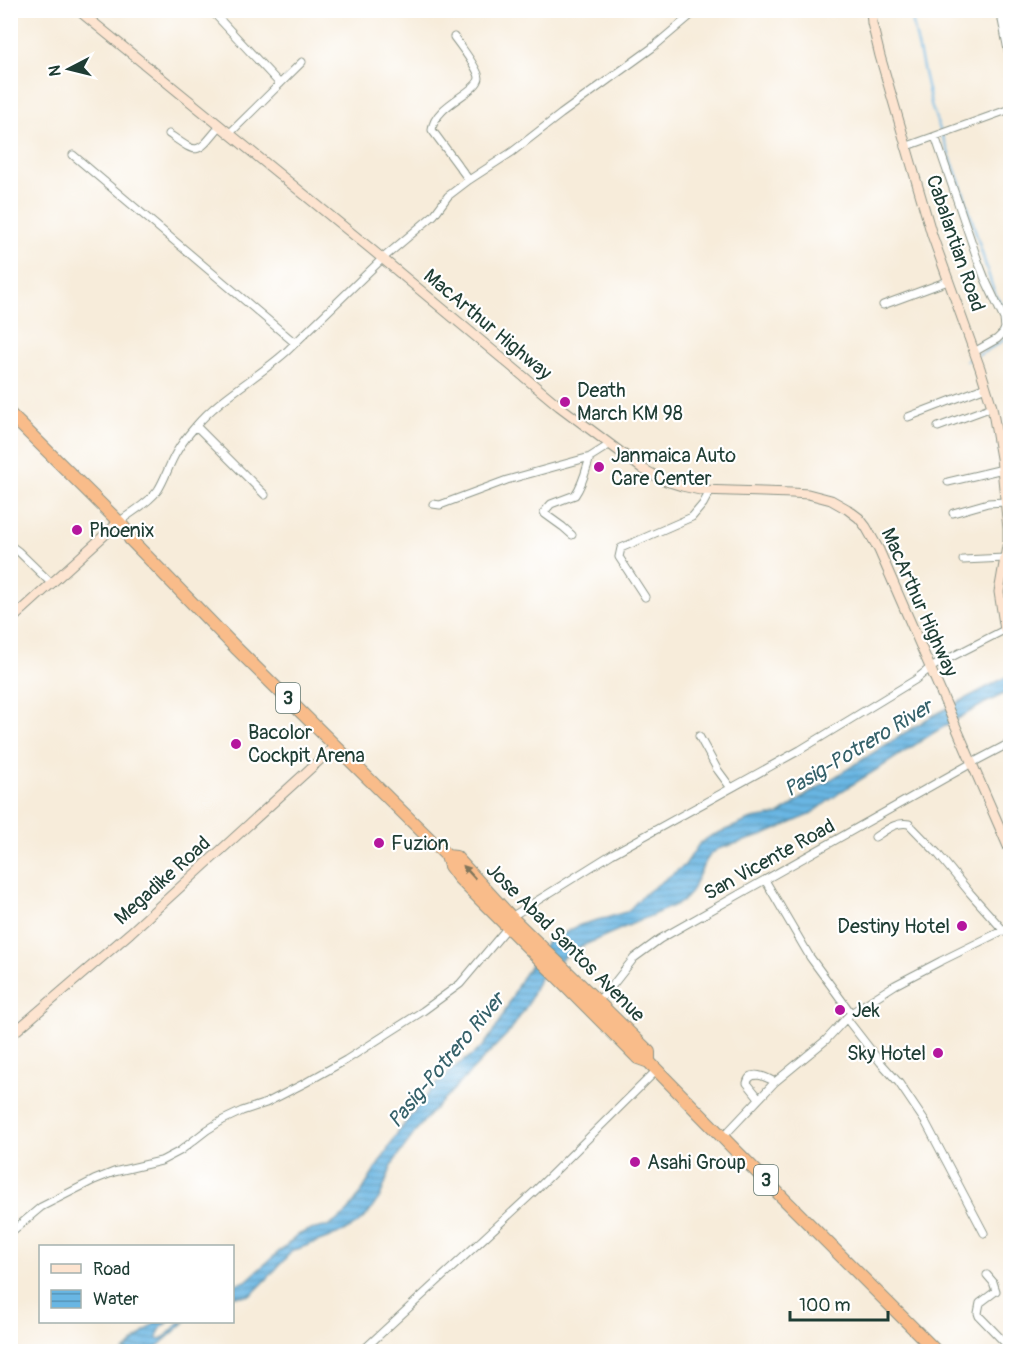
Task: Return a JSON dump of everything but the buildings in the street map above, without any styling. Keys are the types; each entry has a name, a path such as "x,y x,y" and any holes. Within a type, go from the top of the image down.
{"highway":[{"name":"Jose Abad Santos Avenue","path":"10,414 116,525 119,533 130,539 236,648 447,856 450,866 458,877 512,924 592,1002 649,1052 653,1066 937,1352"},
{"name":"Jose Abad Santos Avenue","path":"10,423 116,525"}],"main road":[{"name":"MacArthur Highway","path":"78,10 558,406 643,469 663,480 710,491 808,494 831,500 859,518 879,550 1011,851"},
{"name":"Cabalantian Road","path":"871,10 872,24 905,147 932,235 992,407 1009,529 999,592 1008,628"},
{"path":"10,621 116,525"},
{"name":"Megadike Road","path":"10,1036 130,933 335,746"}],"street":[{"path":"211,10 280,84"},
{"path":"116,525 147,502 158,490 176,453 196,426 227,397 270,366 382,259 434,215 448,196 512,152 652,48 697,10"},
{"path":"1003,11 1011,60"},
{"path":"454,37 469,57 479,80 466,93 449,104 435,119 432,130 469,180"},
{"path":"229,134 302,62"},
{"path":"905,147 1011,109"},
{"path":"169,134 191,149 198,149 203,147 220,126"},
{"path":"937,135 978,261 1004,319 1003,333 974,352"},
{"path":"73,155 295,343"},
{"path":"883,305 948,280"},
{"path":"908,417 986,387"},
{"path":"938,427 992,407"},
{"path":"196,426 265,495"},
{"path":"433,504 443,504 507,480 590,458 609,445"},
{"path":"572,535 544,512 551,504 578,492 590,458"},
{"path":"948,482 1002,470"},
{"path":"645,597 619,557 621,548 692,517 710,491"},
{"path":"953,513 988,503 1005,502"},
{"path":"10,545 52,584"},
{"path":"963,560 1005,558"},
{"path":"10,1233 42,1207 94,1180 114,1172 161,1161 180,1151 223,1120 266,1103 346,1060 423,1011 460,984 512,924 612,854 800,750 931,670 1008,628"},
{"path":"699,736 730,788"},
{"name":"San Vicente Road","path":"592,1002 612,986 634,958 660,939 971,761 1009,746"},
{"path":"723,1137 775,1082 826,1040 849,1016 895,985 941,960 1008,929 970,893 938,854 909,824 898,824 875,837"},
{"path":"765,880 810,957 881,1063 899,1083 926,1124 984,1233"},
{"path":"361,1352 536,1190 653,1066"},
{"path":"759,1098 747,1083 749,1076 764,1076 775,1082"},
{"path":"987,1275 996,1291 980,1304 979,1316 1011,1348"}],"water":[{"path":"1010,675 1010,691 933,733 845,789 809,815 764,835 718,849 710,855 691,892 682,902 573,950 543,974 528,1004 511,1030 418,1128 393,1163 380,1197 368,1214 356,1225 343,1232 292,1251 252,1294 234,1296 234,1284 246,1281 298,1235 329,1226 346,1214 397,1134 432,1088 484,1045 498,1025 521,979 547,942 580,925 626,912 642,896 685,865 699,844 711,836 752,819 780,814 806,795 927,719"},
{"path":"155,1323 168,1323 159,1331 158,1338 160,1339 179,1323 184,1323 152,1351 124,1351"}],"waterway":[{"path":"910,10 932,108 964,194 993,289 1010,322 1010,329 1004,340 979,355"},
{"path":"966,361 971,358"}],"place":[{"name":"Death March KM 98","path":"565,402"},
{"name":"Janmaica Auto Care Center","path":"599,467"},
{"name":"Phoenix","path":"77,530"},
{"name":"Bacolor Cockpit Arena","path":"236,744"},
{"name":"Fuzion","path":"379,843"},
{"name":"Destiny Hotel","path":"962,926"},
{"name":"Jek","path":"840,1010"},
{"name":"Sky Hotel","path":"938,1053"},
{"name":"Asahi Group","path":"635,1162"}],"water label":[{"name":"Pasig-Potrero River","path":"858,748"},
{"name":"Pasig-Potrero River","path":"446,1060"}]}
